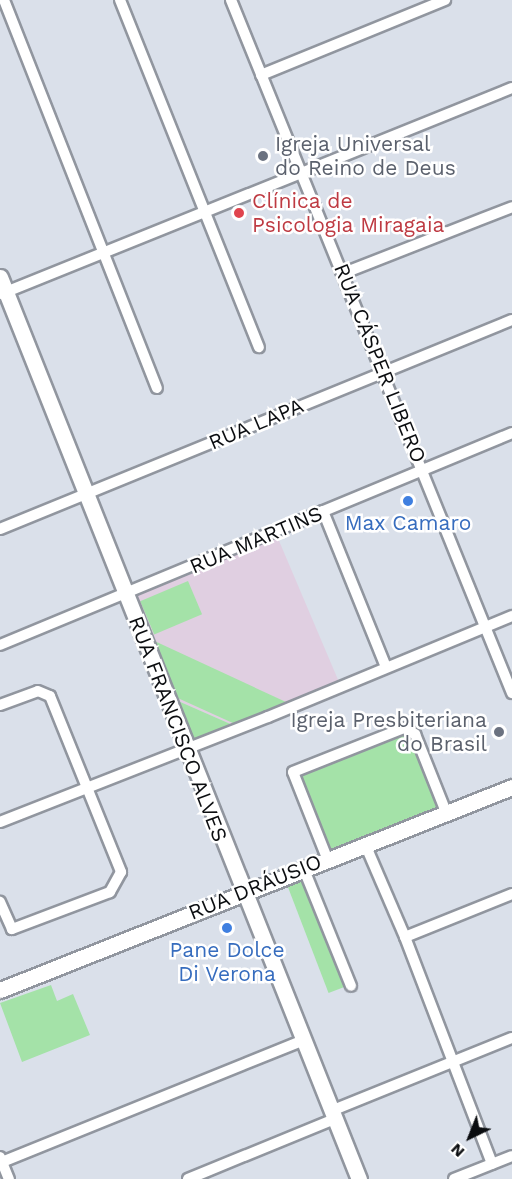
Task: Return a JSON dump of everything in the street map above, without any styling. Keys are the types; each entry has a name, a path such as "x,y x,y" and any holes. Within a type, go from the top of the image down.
{"street":[{"path":"4,0 106,253 157,388"},
{"path":"120,0 259,347"},
{"name":"RUA CÁSPER LIBERO","path":"231,0 344,273 512,693"},
{"path":"261,75 445,0"},
{"path":"3,293 512,88"},
{"path":"344,273 512,207"},
{"name":"RUA FRANCISCO ALVES","path":"0,277 3,293 87,495 242,892 358,1179"},
{"name":"RUA LAPA","path":"0,529 87,495 382,371 512,320"},
{"name":"RUA MARTINS","path":"0,645 512,433"},
{"path":"323,511 386,667"},
{"path":"0,822 187,749 512,616"},
{"path":"0,705 38,691 50,696 121,872 116,886 110,892 12,929 0,902"},
{"path":"327,858 293,772 404,728 415,734 446,812"},
{"name":"RUA DRÁUSIO","path":"0,990 303,867 512,787"},
{"path":"365,844 405,937 492,1164"},
{"path":"303,867 351,986"},
{"path":"405,937 512,894"},
{"path":"188,1179 454,1061 512,1038"},
{"path":"9,1179 1,1159 302,1041"},
{"path":"462,1178 512,1156"}],"shaded area":[{"path":"277,536 339,682 235,726 169,697 130,597"}],"green space":[{"path":"188,581 202,614 154,634 140,601"},
{"path":"148,638 286,702 235,724 171,695"},
{"path":"169,697 235,726 189,745"},
{"path":"408,728 442,810 332,850 323,841 295,773"},
{"path":"304,876 346,986 329,993 286,883"},
{"path":"51,985 57,1001 73,994 90,1035 22,1062 0,1003"}],"place":[{"name":"Igreja Universal do Reino de Deus","path":"263,156"},
{"name":"Clínica de Psicologia Miragaia","path":"239,213"},
{"name":"Max Camaro","path":"408,501"},
{"name":"Igreja Presbiteriana do Brasil","path":"499,732"},
{"name":"Pane Dolce Di Verona","path":"227,928"}]}
